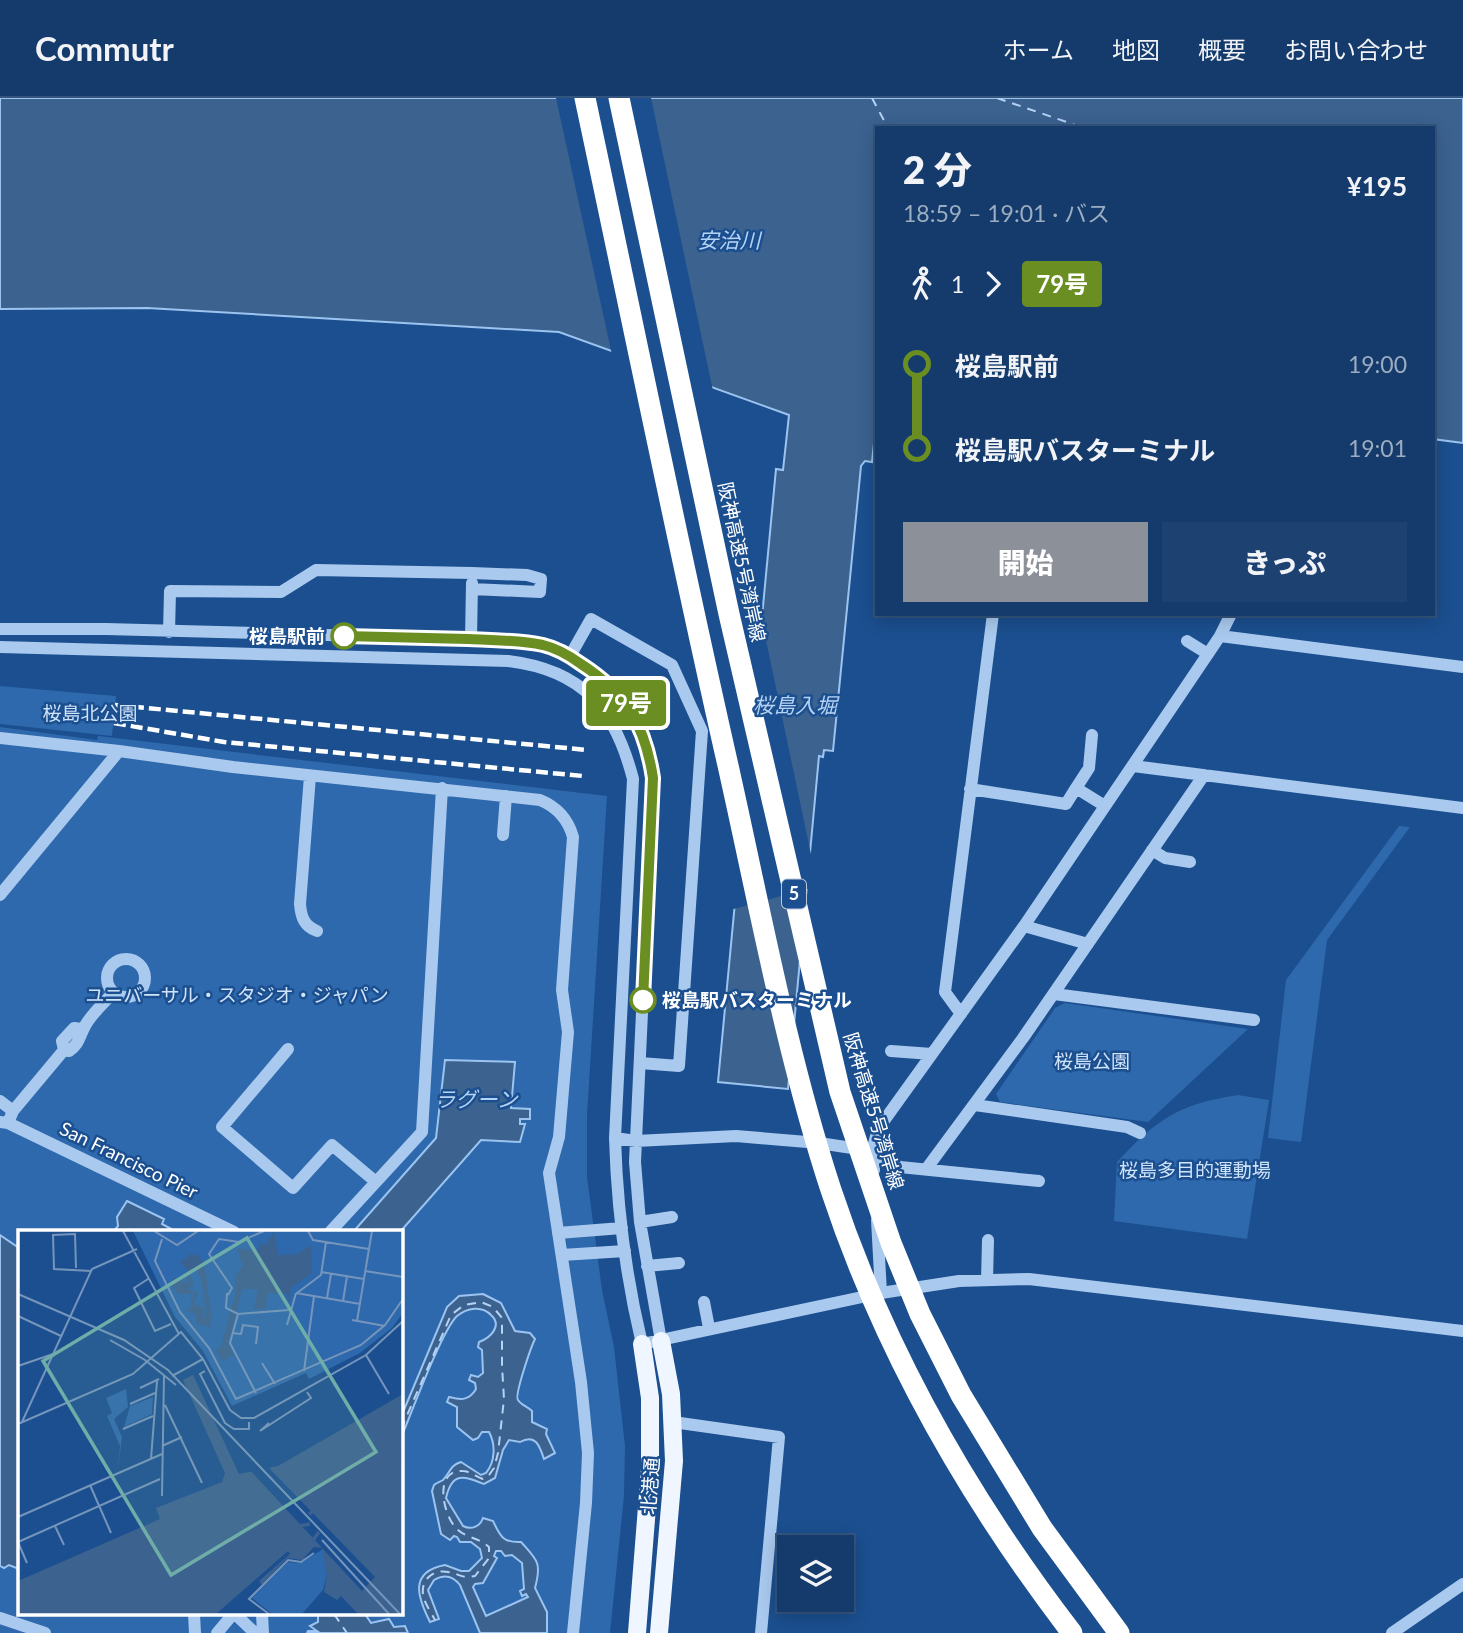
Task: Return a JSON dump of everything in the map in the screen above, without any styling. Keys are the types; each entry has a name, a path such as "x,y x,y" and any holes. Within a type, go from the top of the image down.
{"highway":[{"name":"5","path":"585,98 694,616 804,1099 831,1191 886,1328 928,1413 968,1483 1072,1633"},
{"name":"阪神高速5号湾岸線","path":"619,98 729,614 840,1092 891,1243 920,1314 961,1395 1042,1528 1119,1633"}],"main road":[{"name":"北港通","path":"659,1633 674,1461 671,1394 661,1342"},
{"name":"北港通","path":"637,1633 650,1469 650,1398 642,1344"}],"street":[{"path":"169,632 170,591 281,592 316,570 527,575 541,579 540,592 472,589"},
{"path":"471,639 472,573"},
{"path":"961,1014 945,992 993,616"},
{"path":"881,1293 872,1151 878,1129 1024,926 1220,636 1230,616"},
{"path":"570,656 591,619 672,665 702,731 679,1066 640,1063"},
{"path":"0,629 506,640 545,645 570,656 600,676 623,698 640,728 649,752 653,778 635,1163 640,1222 661,1342"},
{"path":"1220,636 1463,667"},
{"path":"1187,641 1208,654"},
{"path":"0,647 530,663 555,672 578,685 600,704 621,738 633,779 615,1138 625,1251 642,1344 881,1293 959,1281 1029,1279 1463,1331"},
{"path":"970,789 1066,804 1089,768 1092,735"},
{"path":"0,738 540,800 566,819 573,837 562,990 568,1032 559,1137 549,1173 584,1406 588,1453 586,1503 573,1633"},
{"path":"0,895 119,751"},
{"path":"1133,765 1463,808"},
{"path":"310,775 300,904 303,921 309,928 317,930"},
{"path":"927,1168 1054,994 1204,775"},
{"path":"332,1230 422,1132 442,788"},
{"path":"1076,788 1105,806"},
{"path":"503,835 506,796"},
{"path":"1153,850 1165,858 1190,862"},
{"path":"1024,926 1088,944"},
{"path":"7,1119 64,1050 69,1051 74,1047 82,1037 83,1029 113,993"},
{"path":"1054,994 1254,1020"},
{"path":"288,1049 222,1126 293,1188 332,1145 376,1182"},
{"path":"891,1051 932,1054"},
{"name":"San Francisco Pier","path":"0,1101 7,1119 230,1230"},
{"path":"975,1105 1127,1127 1140,1133"},
{"path":"615,1138 636,1141 736,1136 819,1143 872,1151 900,1167 1039,1181"},
{"path":"819,1143 820,1164"},
{"path":"640,1222 672,1217"},
{"path":"558,1233 622,1228"},
{"path":"986,1280 988,1240"},
{"path":"562,1255 625,1251"},
{"path":"648,1266 679,1263"},
{"path":"704,1302 709,1328"},
{"path":"673,1423 779,1437 761,1633"},
{"path":"1392,1633 1463,1584"},
{"path":"222,1631 233,1616"},
{"path":"236,1616 255,1633"},
{"path":"0,1618 45,1633"}],"green space":[{"name":"桜島北公園","path":"0,686 116,696 112,736 0,724"},
{"name":"ユニバーサル・スタジオ・ジャパン","path":"0,727 97,740 98,736 607,796 587,1115 587,1177 602,1290 614,1347 625,1446 624,1496 610,1633 0,1633"},
{"path":"1399,826 1410,827 1327,940 1301,1142 1268,1138 1286,980"},
{"name":"桜島公園","path":"1065,1003 1248,1029 1148,1122 1000,1102 996,1094 1055,1008"},
{"name":"桜島多目的運動場","path":"1238,1095 1269,1100 1247,1239 1114,1221 1117,1162 1131,1147 1157,1124 1184,1109"}],"water":[{"name":"安治川","path":"0,98 1463,98 1463,443 1435,439 1435,126 875,126 875,443 872,462 865,461 861,466 833,751 824,750 823,757 819,756 788,1089 718,1082 776,469 783,470 789,415 559,332 147,308 0,309"},
{"name":"ラグーン","path":"445,1060 515,1062 511,1108 530,1109 530,1119 520,1119 520,1124 525,1124 520,1142 481,1140 402,1230 355,1230 436,1138"},
{"path":"127,1201 164,1219 162,1224 173,1230 115,1230 118,1226 117,1217"},
{"path":"0,1235 18,1247 18,1569 9,1565 4,1568 0,1566"},
{"path":"483,1294 501,1303 515,1331 530,1333 535,1339 517,1397 532,1411 532,1422 547,1429 546,1434 555,1453 544,1459 534,1440 509,1440 503,1450 495,1478 484,1484 465,1478 455,1480 446,1498 463,1526 475,1527 483,1518 493,1521 503,1537 521,1542 537,1562 535,1588 547,1612 547,1633 480,1633 460,1585 448,1577 434,1580 428,1590 439,1619 430,1622 422,1604 419,1587 425,1573 445,1565 469,1571 482,1558 480,1549 471,1542 460,1542 454,1536 450,1540 441,1534 432,1491 434,1485 461,1462 481,1475 486,1473 493,1459 494,1448 489,1432 482,1432 473,1440 457,1427 457,1407 447,1402 449,1397 468,1398 476,1389 475,1383 469,1380 471,1375 478,1377 483,1373 479,1342 491,1335 496,1323 487,1312 479,1309 465,1311 451,1324 435,1354 402,1436 402,1415 447,1307 459,1296","holes":["496,1551 501,1551 505,1556 512,1555 522,1563 524,1589 520,1591 522,1596 526,1594 528,1597 486,1616 473,1587 483,1583 497,1558 494,1556"]},
{"path":"318,1616 366,1616 371,1623 389,1619 394,1627 405,1626 408,1633 307,1633 317,1631 310,1626 318,1622"}],"pier":[{"path":"556,98 651,98 713,391 612,355"},
{"path":"759,607 813,864 811,888 730,910"}],"ferry route":[{"path":"872,98 887,126"},
{"path":"997,98 1078,126"},
{"path":"402,1427 451,1315 464,1305 481,1302 493,1307 502,1318 504,1399 494,1468 483,1479 465,1471 454,1472 447,1477 443,1494 451,1522 467,1536 489,1547 489,1558 475,1576 463,1577 443,1571 426,1580 424,1597 435,1620"},
{"path":"335,1616 347,1633"}],"railway":[{"path":"115,705 587,750"},
{"path":"114,723 224,742 583,776"}],"bus line":[{"name":"79号","path":"344,636 506,640 545,645 570,656 600,676 623,698 640,728 649,752 653,778 643,1000"}],"place":[{"name":"桜島駅前","path":"344,636"},
{"name":"桜島駅バスターミナル","path":"643,1000"}],"water label":[{"name":"桜島入堀","path":"795,706"}]}
